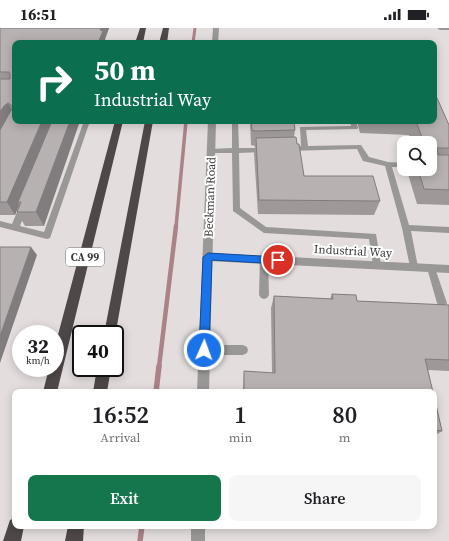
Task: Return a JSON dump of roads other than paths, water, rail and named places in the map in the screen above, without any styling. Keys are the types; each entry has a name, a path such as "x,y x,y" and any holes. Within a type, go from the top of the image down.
{"highway":[{"path":"140,40 143,28"},
{"path":"164,40 166,28"},
{"name":"CA 99","path":"51,389 118,124"},
{"path":"112,325 148,124"},
{"path":"100,389 102,377"},
{"path":"12,541 15,529"},
{"path":"74,541 76,529"}],"street":[{"path":"215,40 216,28"},
{"name":"Beckman Road","path":"203,389 212,124"},
{"name":"Industrial Way","path":"208,257 449,269"},
{"path":"198,529 198,541"}],"lane":[{"path":"440,28 449,28"},
{"path":"0,224 47,236 85,124"},
{"path":"235,124 236,208 264,230 373,236 377,265"},
{"path":"305,149 302,128 355,128 354,124"},
{"path":"282,149 359,147 366,159 397,165"},
{"path":"211,151 274,150"},
{"path":"388,164 406,228 414,267"},
{"path":"15,228 26,200"},
{"path":"406,228 449,230"},
{"path":"264,260 264,296"},
{"path":"431,268 442,303"},
{"path":"204,350 243,350"}],"waterway":[{"path":"193,40 195,28"},
{"path":"176,227 186,124"},
{"path":"159,367 176,226"},
{"path":"156,389 159,366"},
{"path":"140,541 142,529"}]}
